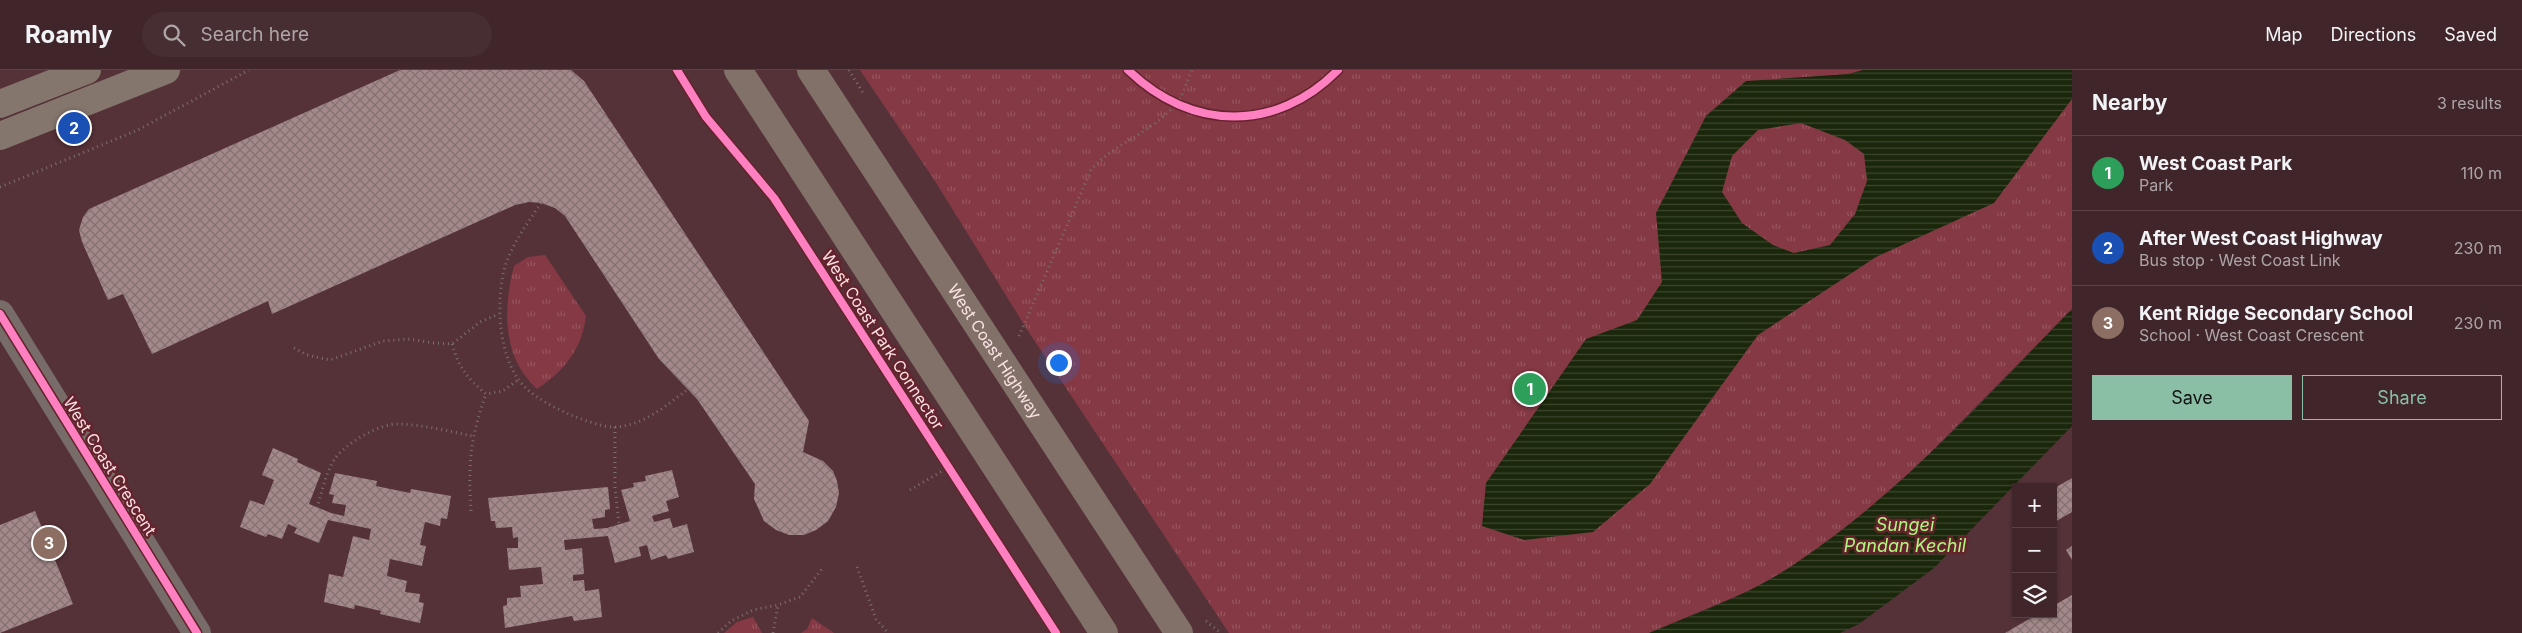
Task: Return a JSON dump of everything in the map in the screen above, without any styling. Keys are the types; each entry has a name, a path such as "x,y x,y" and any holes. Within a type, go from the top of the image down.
{"highway":[{"path":"738,70 1104,633"},
{"name":"West Coast Highway","path":"811,70 1178,633"}],"main road":[{"path":"0,104 87,70"},
{"path":"0,136 166,70"}],"street":[{"name":"West Coast Crescent","path":"0,314 197,633"}],"path":[{"path":"0,187 138,130 250,70"},
{"path":"1018,338 1091,170 1103,158 1150,129 1177,103 1192,70"},
{"path":"541,203 516,240 502,279 499,314 507,355 518,380 548,405 583,419 615,427 634,422 661,411 688,389"},
{"path":"294,348 307,355 330,360 384,341 408,339 434,344 452,344 480,322 499,314"},
{"path":"452,344 466,378 486,394 503,391 518,380"},
{"path":"470,512 468,466 472,436 486,394"},
{"path":"317,508 326,476 335,459 357,439 375,430 397,424 472,436"},
{"path":"615,427 614,488 619,524"},
{"path":"944,458 955,475"},
{"path":"910,490 949,467"},
{"path":"858,567 876,620 888,633"},
{"path":"718,633 731,621 753,610 778,605 800,597 822,569"},
{"path":"774,633 778,605"},
{"path":"1201,616 1221,633"}],"green space":[{"path":"860,70 2072,70 2072,309 1895,487 1850,525 1793,566 1751,590 1649,633 1229,633 1028,331 935,181"},
{"path":"545,255 586,316 580,339 570,358 555,375 537,389 517,363 511,348 507,315 510,282 514,266 528,257"},
{"path":"753,617 762,633 724,633 737,622"},
{"path":"812,618 834,633 801,633 807,629"}],"water":[{"path":"1863,70 2072,70 2072,99 1994,203 1876,257 1758,335 1650,484 1593,532 1524,540 1482,526 1486,483 1586,339 1637,320 1662,282 1656,213 1706,116 1746,81 1848,74","holes":["1801,123 1845,140 1864,154 1867,181 1855,214 1830,245 1794,253 1773,245 1742,223 1722,192 1732,156 1758,130"]},
{"name":"Sungei Pandan Kechil","path":"2072,309 2072,426 2017,483 2012,483 2012,488 1934,568 1859,624 1840,633 1649,633 1759,585 1793,565 1832,538 1869,508 1905,477 1973,411"}],"building":[{"path":"400,70 571,70 584,81 809,421 803,452 823,461 833,471 837,481 839,493 836,507 828,521 816,530 804,535 789,535 776,530 764,521 754,499 755,484 697,399 659,359 565,216 555,208 541,203 529,202 515,205 272,314 268,301 152,354 123,294 108,300 82,242 79,230 83,217 89,209"},
{"path":"273,448 298,459 297,462 321,473 309,504 331,513 344,516 346,505 332,503 334,495 329,494 335,473 377,481 376,486 410,493 411,489 451,496 447,519 441,518 440,526 425,522 420,545 426,546 422,566 390,559 387,576 407,581 405,592 420,594 419,602 424,603 420,623 380,614 381,611 355,605 354,609 324,602 329,574 343,577 353,536 369,540 371,529 328,520 319,543 294,533 297,528 288,524 282,539 268,534 266,537 240,527 250,500 264,505 274,480 262,475"},
{"path":"672,470 679,497 666,501 669,511 652,516 654,522 670,518 673,528 687,524 694,552 668,559 666,555 651,560 647,545 639,547 641,556 615,563 608,536 564,540 565,550 582,548 584,574 573,575 573,581 584,580 585,591 599,589 602,617 574,621 572,616 505,628 503,606 507,605 507,598 521,597 520,586 543,584 541,567 509,570 507,548 518,548 518,537 513,538 512,527 496,528 495,521 491,521 488,498 608,487 610,509 605,510 605,517 592,519 594,529 607,528 630,521 621,490 634,487 633,483 646,481 645,476"},
{"path":"2072,478 2072,512 2057,521 2057,487"},
{"path":"35,511 73,604 0,633 0,525"},
{"path":"2072,546 2072,560 2066,550"},
{"path":"2072,595 2072,633 2005,633 2031,618 2057,618 2057,604"}],"cycle path":[{"name":"West Coast Park Connector","path":"677,70 706,117 774,198 1056,633"},
{"path":"1128,70 1153,90 1179,105 1206,113 1233,116 1261,114 1288,105 1314,91 1338,70"},
{"path":"0,314 197,633"}],"place":[{"name":"After West Coast Highway","path":"74,128"},
{"name":"West Coast Park","path":"1530,389"},
{"name":"Kent Ridge Secondary School","path":"49,543"}]}
